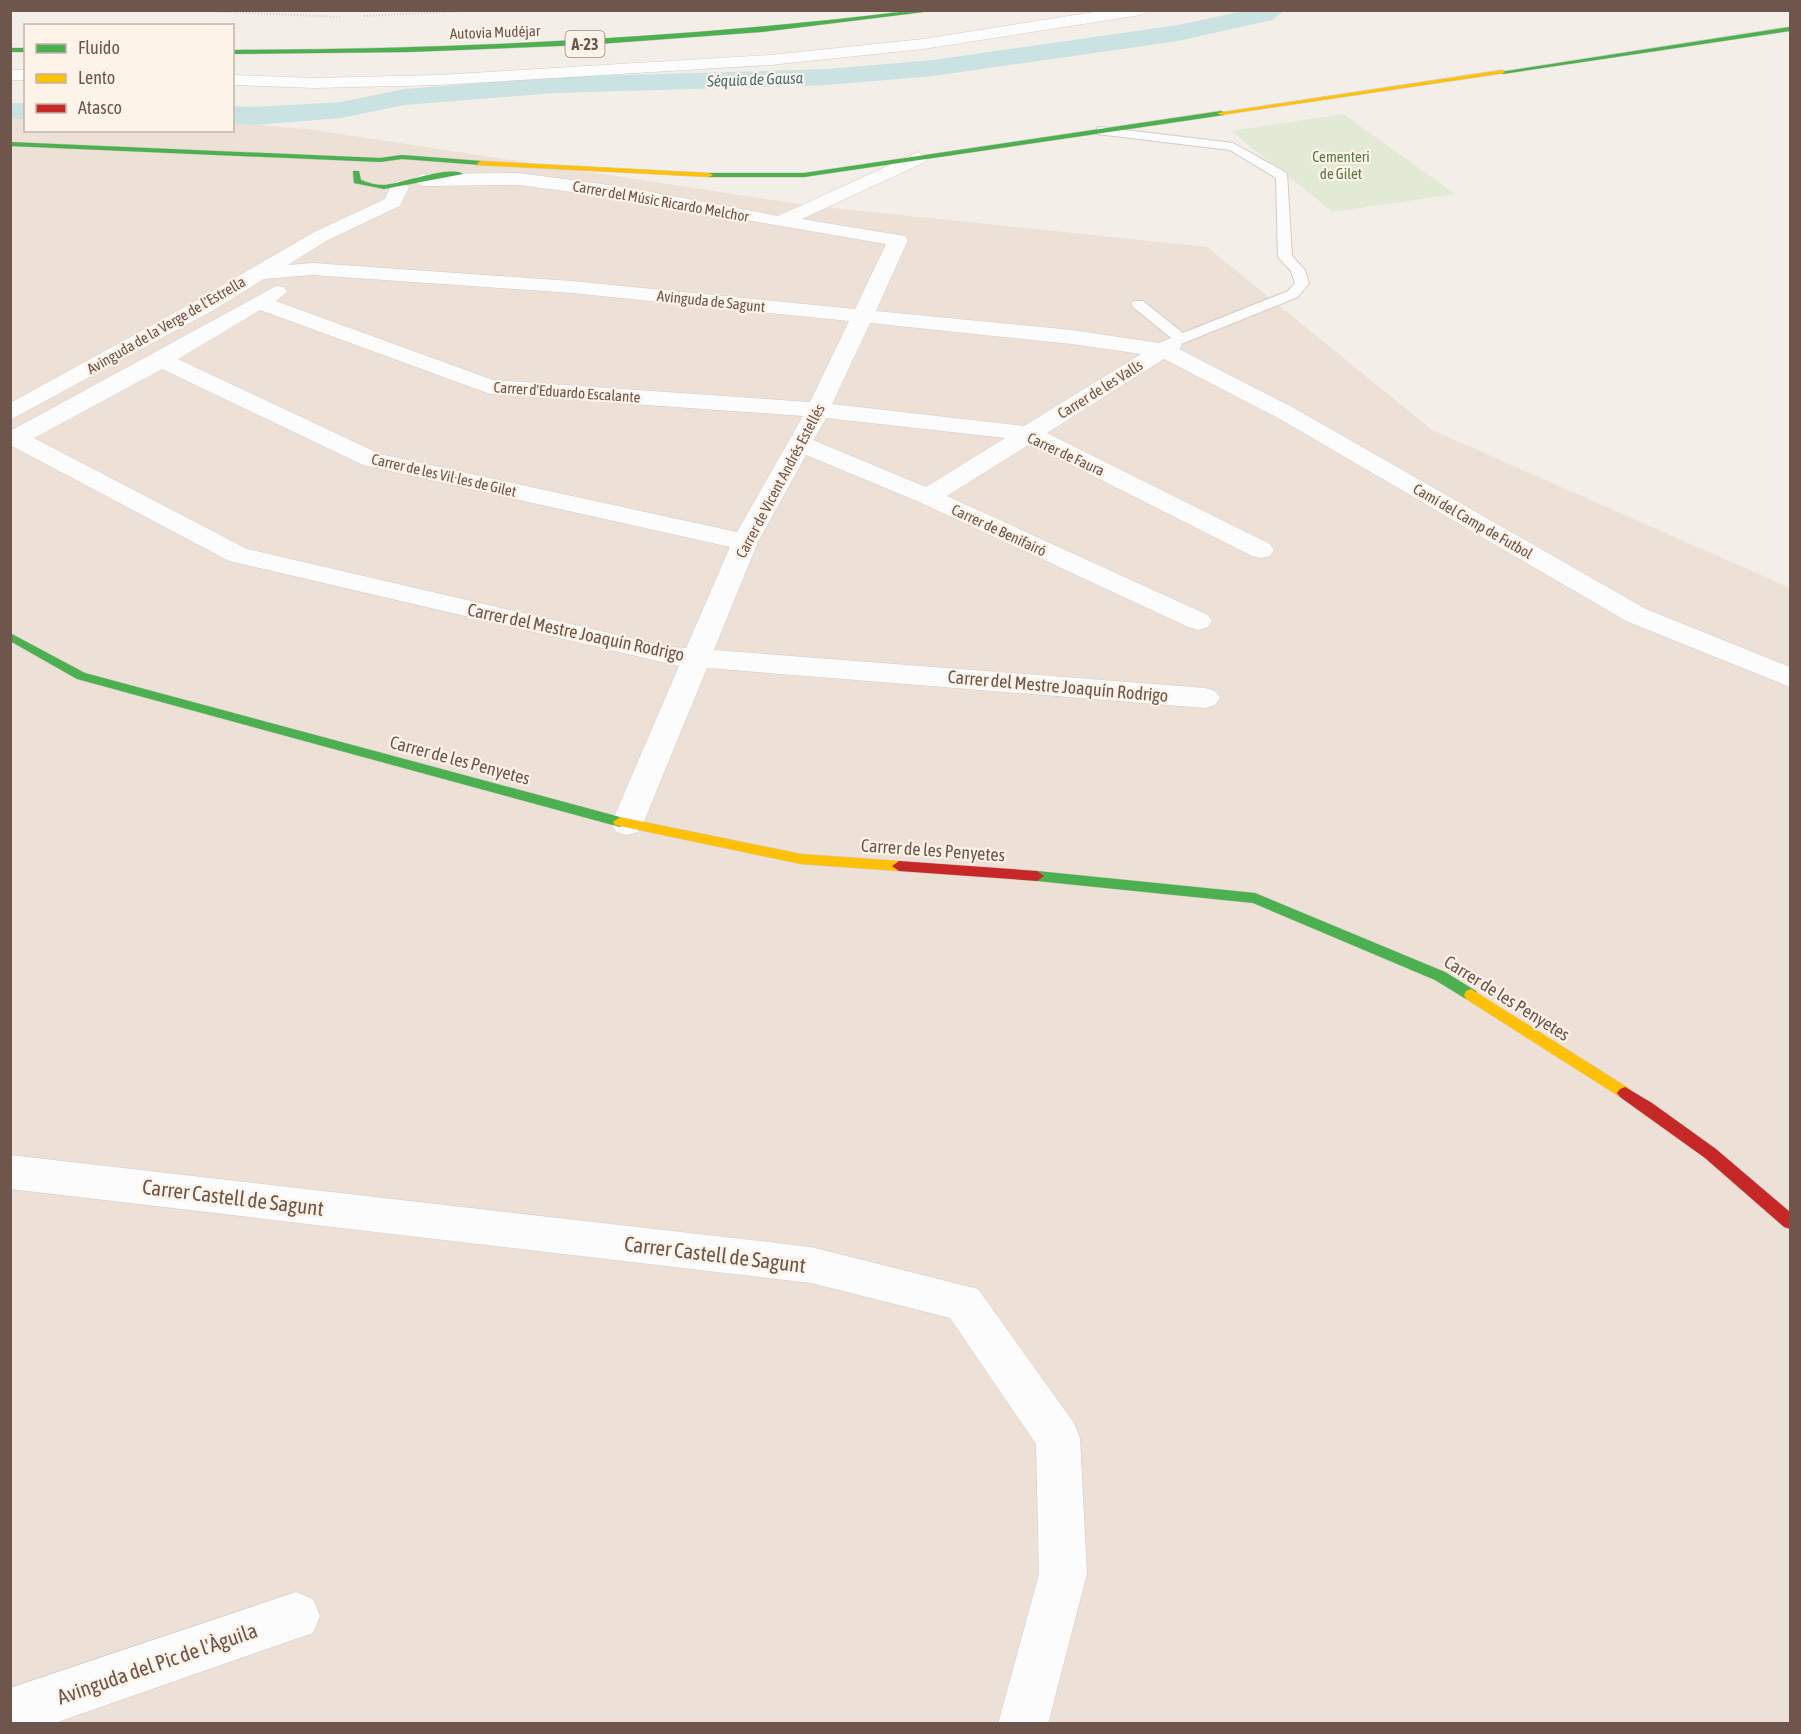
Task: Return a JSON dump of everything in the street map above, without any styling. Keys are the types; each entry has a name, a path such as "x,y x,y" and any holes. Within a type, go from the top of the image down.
{"main road":[{"name":"Autovía Mudéjar","path":"312,37 538,33 703,22 814,10"},
{"name":"Autovía Mudéjar","path":"234,52 354,54 541,47 723,35 937,10"},
{"path":"10,144 380,160 402,157 546,168 744,176 804,175 1741,34 1791,29"},
{"path":"251,154 399,187 424,179 546,168"},
{"path":"362,180 364,166 380,160"},
{"path":"422,160 431,168 424,179"},
{"name":"Carrer de les Penyetes","path":"10,636 81,676 627,824 801,859 1090,880 1255,898 1440,976 1658,1114 1750,1184 1791,1222"}],"street":[{"path":"234,80 315,82 438,80 770,60 923,44 1141,10"},
{"path":"780,222 918,158"},
{"name":"Carrer del Músic Ricardo Melchor","path":"424,179 519,179 624,193 780,222 898,240"},
{"name":"Avinguda de la Verge de l'Estrella","path":"321,236 358,209 362,180"},
{"name":"Avinguda de la Verge de l'Estrella","path":"13,425 321,236 393,202 399,187"},
{"name":"Carrer de Vicent Andrés Estellés","path":"627,824 745,542 818,410 898,240"},
{"name":"Avinguda de Sagunt","path":"258,273 313,269 572,287 1172,345"},
{"name":"Avinguda de la Verge de l'Estrella","path":"13,425 161,360 313,269"},
{"name":"Carrer d'Eduardo Escalante","path":"258,302 490,387 818,410"},
{"name":"Carrer de les Valls","path":"928,497 1172,345"},
{"name":"Camí del Camp de Futbol","path":"1172,345 1636,615 1791,678"},
{"name":"Carrer de les Vil·les de Gilet","path":"161,360 372,460 745,542"},
{"name":"Carrer de Faura","path":"818,410 1029,434 1261,550"},
{"name":"Carrer del Mestre Joaquín Rodrigo","path":"13,425 238,555 670,656 1205,698"},
{"name":"Carrer de Benifairó","path":"800,443 928,497 1197,621"},
{"name":"Carrer Castell de Sagunt","path":"10,1172 812,1265 963,1302 1058,1438 1063,1574 1023,1724"},
{"name":"Avinguda del Pic de l'Àguila","path":"13,1711 296,1616"}],"lane":[{"path":"1101,131 1233,147 1282,176 1285,257 1298,270 1302,283 1293,294 1172,345 1138,304"}],"path":[{"path":"183,10 350,17"},
{"path":"361,16 487,10"}],"shaded area":[{"path":"10,105 24,106 24,132 234,132 234,123 308,129 805,205 1207,247 1432,430 1790,588 1790,1723 11,1723"}],"green space":[{"name":"Cementeri de Gilet","path":"1343,114 1455,194 1333,212 1231,131"}],"waterway":[{"name":"Séquia de Gausa","path":"234,114 253,116 341,110 405,97 555,85 828,77 933,68 1178,33 1263,15 1273,10"},
{"name":"Séquia de Gausa","path":"10,111 24,111"}],"traffic: fast":[{"path":"234,52 409,50 585,43 761,30 937,10"},
{"path":"1503,72 1790,29"},
{"path":"10,50 24,50"},
{"path":"709,175 804,175 1221,113"},
{"path":"10,144 380,160 402,157 481,163"},
{"path":"356,173 357,181 376,187 459,174"},
{"path":"10,636 81,676 620,822"},
{"path":"1037,876 1255,898 1440,976 1471,995"}],"traffic: slow":[{"path":"1221,113 1503,72"},
{"path":"481,163 709,175"},
{"path":"620,822 801,859 899,866"},
{"path":"1471,995 1625,1093"}],"traffic: jam":[{"path":"899,866 1037,876"},
{"path":"1625,1093 1711,1153 1790,1222"}]}
